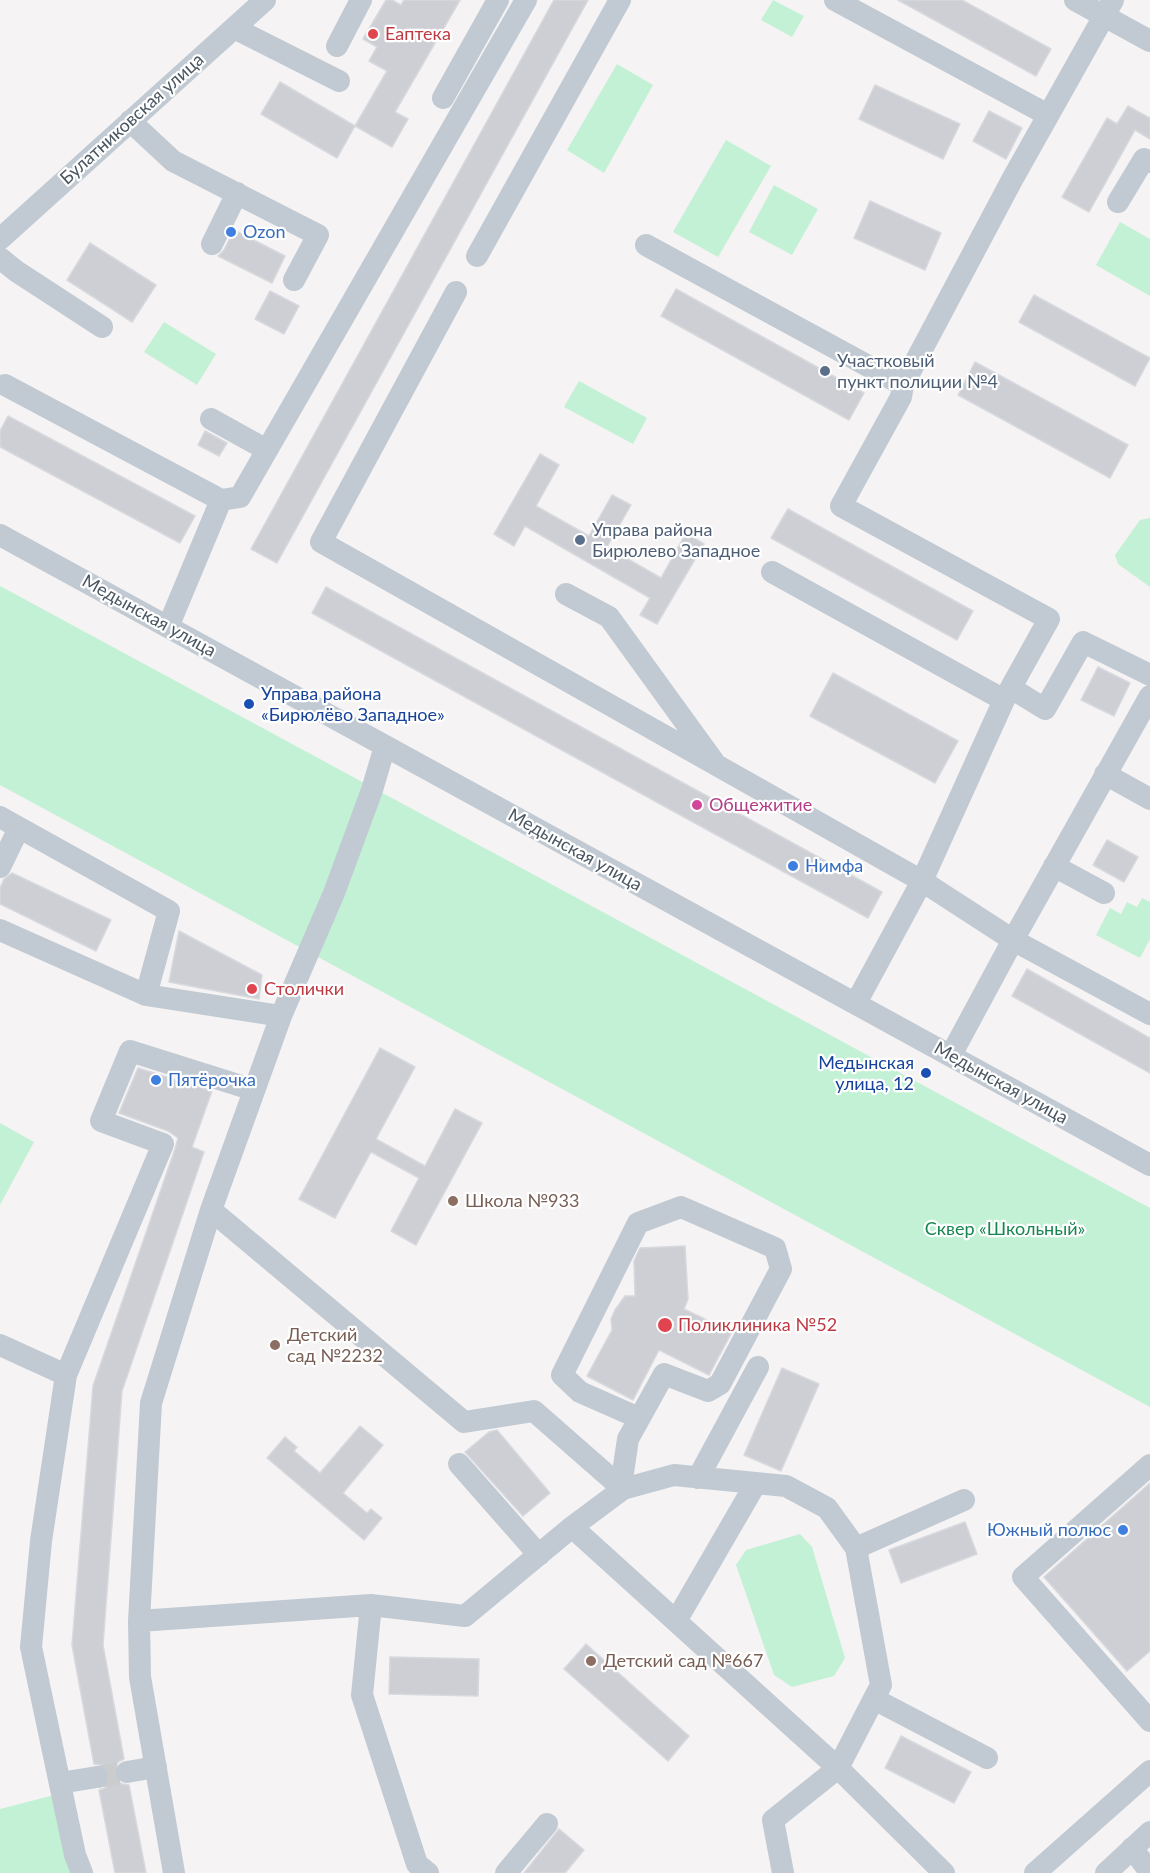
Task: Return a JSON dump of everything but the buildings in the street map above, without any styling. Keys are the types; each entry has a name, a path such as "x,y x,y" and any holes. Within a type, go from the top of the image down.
{"street":[{"name":"Булатниковская улица","path":"0,239 265,0"},
{"path":"337,46 361,0"},
{"path":"443,99 498,0"},
{"path":"5,385 221,501 240,497 526,0"},
{"path":"477,256 620,0"},
{"path":"835,0 1048,116"},
{"path":"1075,0 1108,8 1150,41"},
{"path":"856,1003 922,881 1007,694 1049,619 841,506 901,397 903,384 1108,8"},
{"path":"234,28 339,81"},
{"path":"130,121 173,161 318,235 294,280"},
{"path":"1118,202 1143,159 1150,162"},
{"path":"212,244 237,193"},
{"path":"646,245 903,384"},
{"path":"0,258 16,271 102,327"},
{"path":"456,292 321,542 922,881 1013,940 1150,1014"},
{"path":"211,419 267,450"},
{"path":"168,627 221,501"},
{"name":"Медынская улица","path":"0,535 1150,1165"},
{"path":"772,572 1007,694 1045,709 1083,642 1150,675"},
{"path":"566,594 609,617 719,768"},
{"path":"951,1055 1150,696"},
{"path":"174,1873 140,1677 139,1621 151,1403 211,1210 281,1016 334,894 372,790 385,746"},
{"path":"1105,774 1150,799"},
{"path":"0,867 10,822 169,911 146,995"},
{"path":"1054,866 1104,893"},
{"path":"0,930 146,995 281,1016"},
{"path":"82,1873 75,1855 31,1647 41,1541 66,1375 163,1144 101,1121 130,1051 254,1090"},
{"path":"622,1488 628,1439 664,1374 708,1391 720,1384 781,1269 775,1248 681,1207 638,1222 562,1375 580,1392 639,1418"},
{"path":"211,1210 464,1422 534,1411 622,1488"},
{"path":"0,1345 66,1375"},
{"path":"698,1478 758,1368"},
{"path":"459,1464 539,1555"},
{"path":"1150,1465 1023,1577 1150,1721"},
{"path":"139,1621 371,1605 465,1616 622,1488 674,1475 786,1486 827,1508 856,1548 881,1685 838,1768 773,1820 783,1873"},
{"path":"676,1621 756,1483"},
{"path":"856,1548 964,1500"},
{"path":"572,1527 838,1768 944,1873"},
{"path":"371,1605 362,1695 417,1864 428,1873"},
{"path":"874,1699 987,1758"},
{"path":"127,1772 156,1767"},
{"path":"1035,1873 1150,1771"},
{"path":"60,1783 97,1777"},
{"path":"506,1873 547,1824"},
{"path":"1106,1873 1150,1832"},
{"path":"1132,1848 1150,1872"}],"green space":[{"path":"773,0 804,16 792,37 761,20"},
{"path":"617,64 653,85 604,173 567,150"},
{"path":"726,140 771,166 718,257 673,232"},
{"path":"774,185 818,209 792,255 749,232"},
{"path":"1120,222 1150,239 1150,296 1096,265"},
{"path":"164,322 216,354 197,385 144,352"},
{"path":"579,381 647,418 633,444 564,407"},
{"path":"1150,518 1150,587 1118,564 1115,555 1140,520"},
{"name":"Сквер «Школьный»","path":"0,586 1150,1208 1150,1407 0,785"},
{"path":"1142,898 1150,902 1150,939 1140,958 1096,935 1110,908 1121,914 1127,902 1137,907"},
{"path":"0,1123 34,1142 0,1205"},
{"path":"800,1534 812,1547 845,1658 834,1676 792,1687 774,1675 736,1565 746,1550"},
{"path":"62,1793 82,1873 0,1873 0,1809"}],"tunnel":[{"path":"97,1777 127,1772"}],"place":[{"name":"Еаптека","path":"373,34"},
{"name":"Ozon","path":"231,232"},
{"name":"Участковый пункт полиции №4","path":"825,371"},
{"name":"Управа района Бирюлево Западное","path":"580,540"},
{"name":"Управа района «Бирюлёво Западное»","path":"249,704"},
{"name":"Общежитие","path":"697,805"},
{"name":"Нимфа","path":"793,866"},
{"name":"Столички","path":"252,989"},
{"name":"Медынская улица, 12","path":"926,1073"},
{"name":"Пятёрочка","path":"156,1080"},
{"name":"Школа №933","path":"453,1201"},
{"name":"Поликлиника №52","path":"665,1325"},
{"name":"Детский сад №2232","path":"275,1345"},
{"name":"Южный полюс","path":"1123,1530"},
{"name":"Детский сад №667","path":"591,1661"}]}
